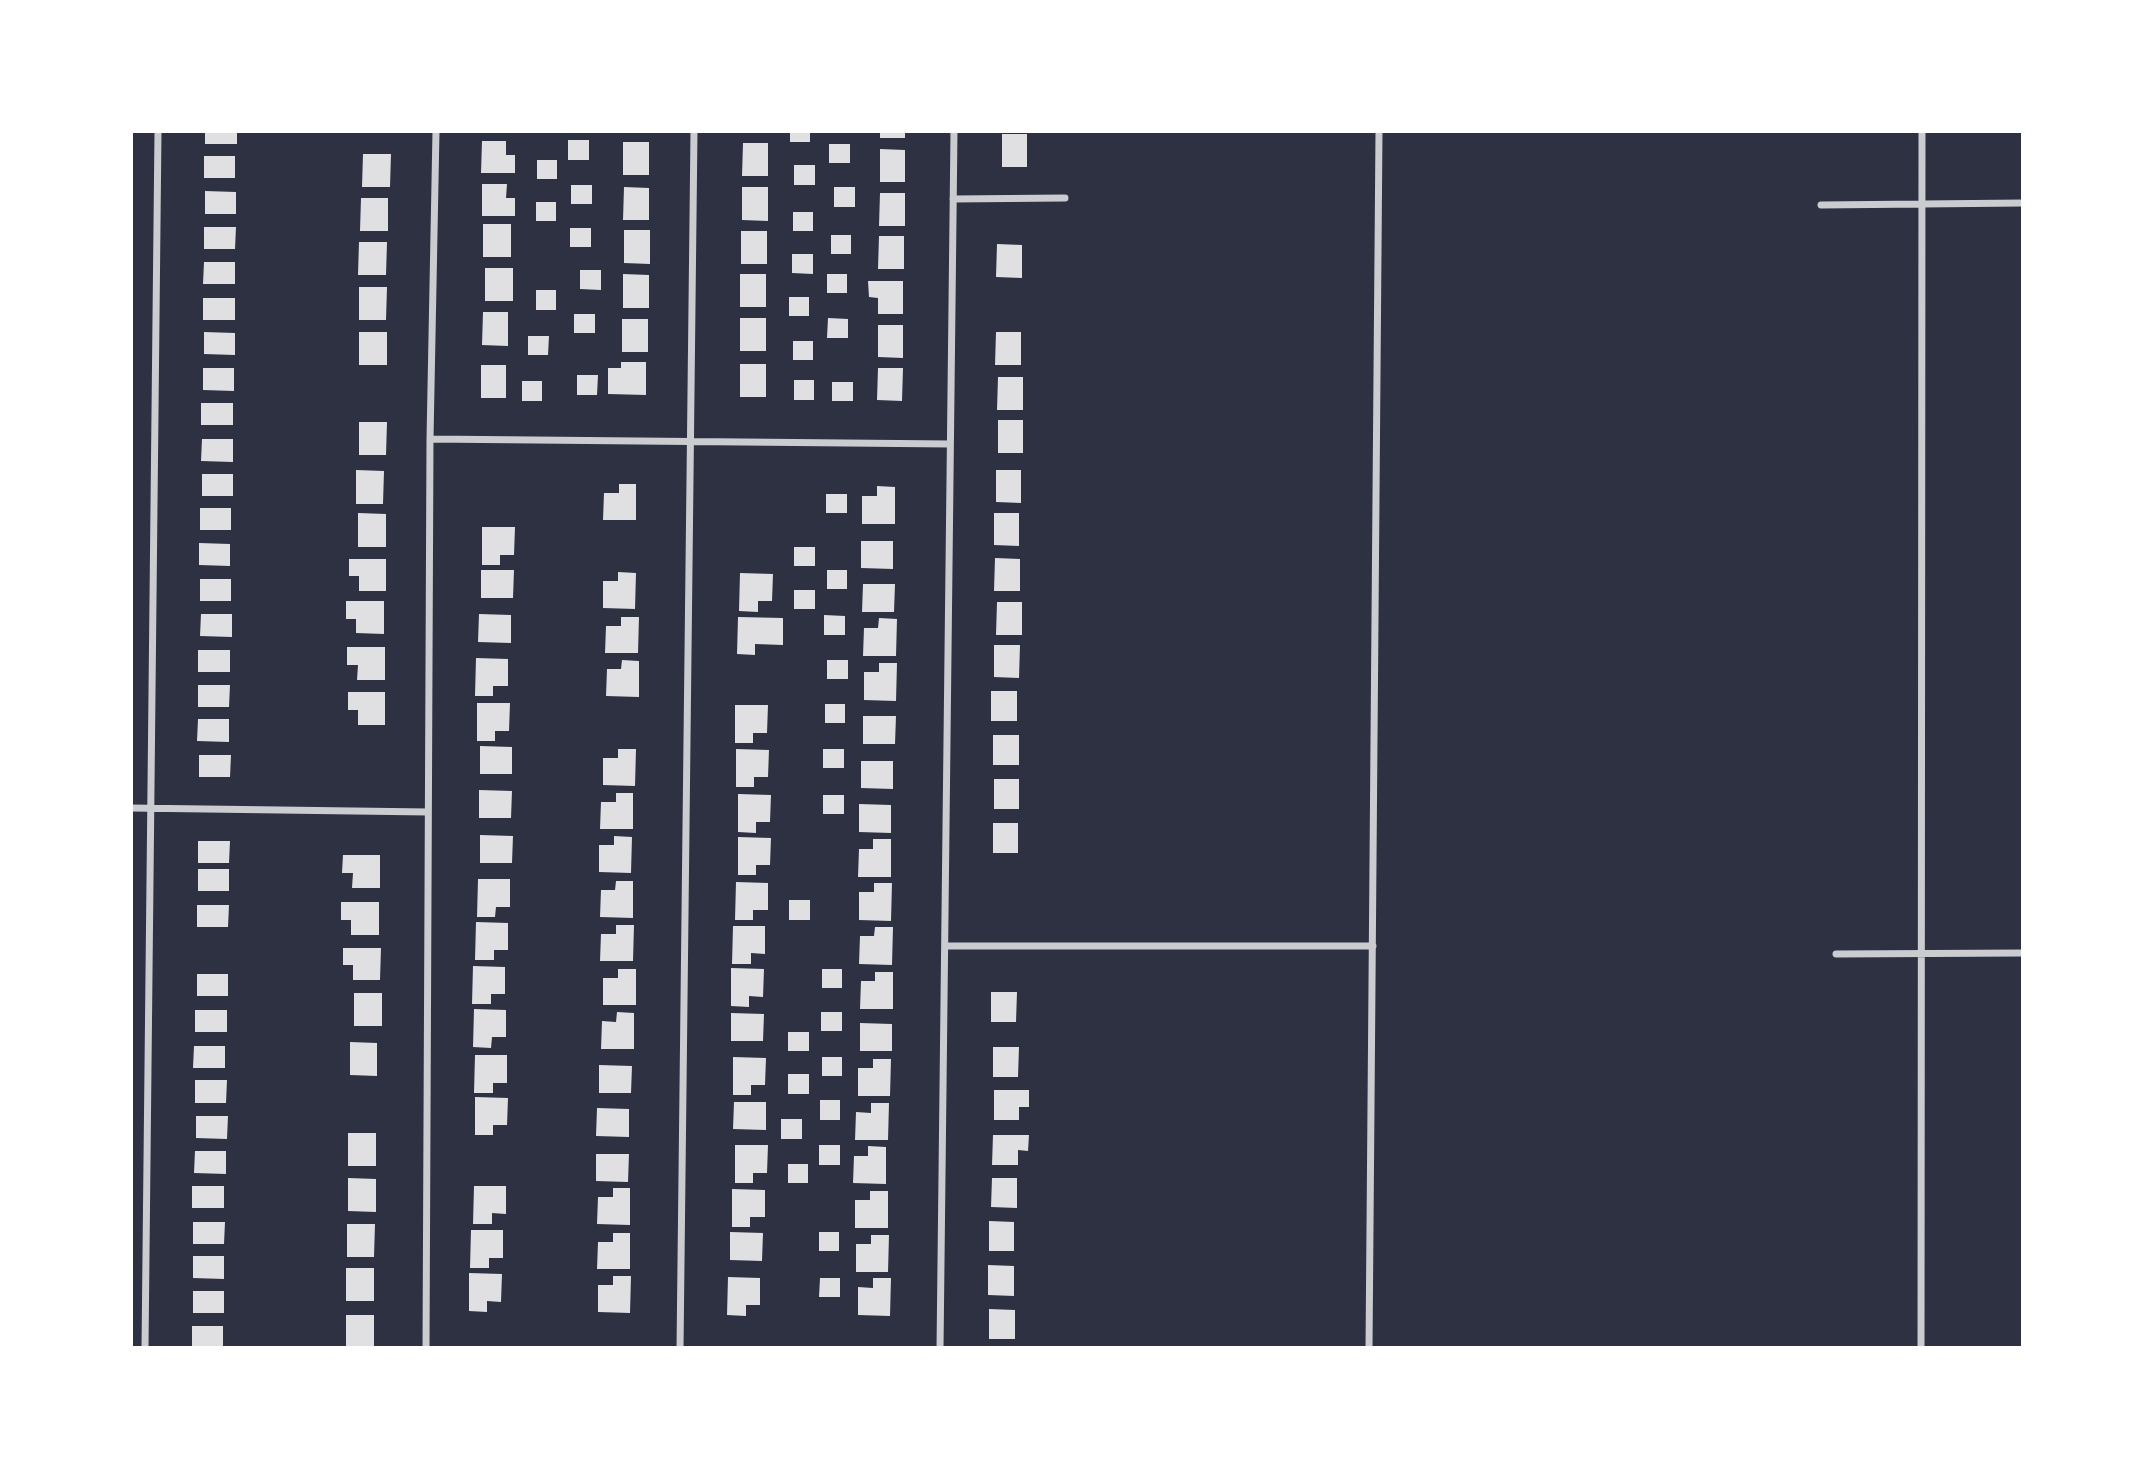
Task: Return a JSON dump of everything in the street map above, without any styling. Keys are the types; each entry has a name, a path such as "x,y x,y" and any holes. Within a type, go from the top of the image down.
{"street":[{"path":"145,1348 158,131"},
{"path":"426,1348 430,439 436,131"},
{"path":"680,1348 694,131"},
{"path":"940,1348 954,131"},
{"path":"1369,1348 1379,131"},
{"path":"1921,1348 1922,131"},
{"path":"953,199 1066,198"},
{"path":"1821,205 2023,203"},
{"path":"430,439 950,444"},
{"path":"131,808 428,812"},
{"path":"946,946 1373,946"},
{"path":"1836,954 1922,956 2023,953"}],"building":[{"path":"205,131 237,131 237,144 205,144"},
{"path":"790,131 810,131 810,142 790,142"},
{"path":"880,131 905,131 905,138 880,138"},
{"path":"1002,134 1027,134 1027,167 1002,167"},
{"path":"568,140 589,140 589,160 568,160"},
{"path":"482,141 506,141 506,155 515,155 515,173 481,173"},
{"path":"623,142 649,142 649,175 623,175"},
{"path":"743,143 768,143 768,176 742,176"},
{"path":"829,144 850,144 850,163 829,163"},
{"path":"880,149 905,150 905,182 880,182"},
{"path":"363,154 391,154 390,187 362,187"},
{"path":"204,156 235,156 235,178 204,178"},
{"path":"537,160 557,160 557,179 537,179"},
{"path":"794,165 815,165 815,185 794,185"},
{"path":"482,184 507,184 506,198 515,198 515,216 482,216"},
{"path":"571,185 592,185 592,204 571,204"},
{"path":"624,187 649,188 649,220 623,220"},
{"path":"742,187 768,187 768,221 742,220"},
{"path":"834,187 855,187 855,207 834,207"},
{"path":"205,191 236,192 236,214 205,214"},
{"path":"880,193 905,193 905,226 879,226"},
{"path":"361,198 388,198 388,231 360,231"},
{"path":"536,202 556,202 556,221 536,221"},
{"path":"793,212 813,212 813,231 793,231"},
{"path":"483,224 511,224 511,257 483,257"},
{"path":"204,227 236,227 235,249 204,249"},
{"path":"570,228 591,228 591,247 570,247"},
{"path":"624,230 650,230 650,264 624,263"},
{"path":"741,231 767,231 767,264 741,264"},
{"path":"831,235 851,235 851,254 831,254"},
{"path":"879,236 904,236 904,269 878,269"},
{"path":"359,242 387,242 386,275 358,275"},
{"path":"997,244 1022,245 1022,278 996,277"},
{"path":"792,254 813,254 813,274 792,273"},
{"path":"204,262 235,262 235,284 203,284"},
{"path":"485,268 513,268 513,301 485,301"},
{"path":"580,270 601,270 601,290 580,289"},
{"path":"623,274 649,275 649,308 623,308"},
{"path":"740,274 766,274 766,307 740,307"},
{"path":"827,274 847,274 847,293 827,293"},
{"path":"868,281 903,281 903,314 878,314 878,298 869,297"},
{"path":"359,287 387,287 386,320 359,320"},
{"path":"536,290 556,290 556,310 536,310"},
{"path":"789,297 809,297 809,316 789,316"},
{"path":"203,298 235,298 235,320 203,320"},
{"path":"483,312 508,312 508,346 482,345"},
{"path":"574,314 595,314 595,333 574,333"},
{"path":"740,318 766,318 766,351 740,351"},
{"path":"828,318 848,319 848,338 827,338"},
{"path":"622,319 648,319 648,352 622,352"},
{"path":"878,325 903,325 903,358 878,357"},
{"path":"204,332 235,333 235,355 204,354"},
{"path":"359,332 387,332 387,365 359,365"},
{"path":"996,332 1021,332 1021,365 995,365"},
{"path":"528,336 549,336 548,355 528,355"},
{"path":"793,341 813,341 813,360 793,360"},
{"path":"621,362 646,362 646,395 608,394 608,368 621,368"},
{"path":"740,364 766,364 766,397 740,397"},
{"path":"481,365 506,365 506,398 481,398"},
{"path":"203,368 234,368 234,391 203,390"},
{"path":"878,368 903,368 902,401 877,400"},
{"path":"577,375 598,375 597,395 577,395"},
{"path":"998,377 1023,377 1023,410 997,410"},
{"path":"794,380 814,380 814,400 794,400"},
{"path":"522,381 542,381 542,401 522,401"},
{"path":"832,382 853,382 853,401 832,401"},
{"path":"201,403 233,403 233,425 201,425"},
{"path":"998,420 1023,420 1023,453 998,453"},
{"path":"359,422 387,422 386,455 359,455"},
{"path":"202,439 233,439 233,462 201,461"},
{"path":"356,470 384,471 383,504 356,504"},
{"path":"996,470 1021,470 1021,503 996,502"},
{"path":"202,474 233,474 233,496 202,496"},
{"path":"619,484 636,484 636,520 603,520 604,493 619,493"},
{"path":"877,486 895,487 895,524 862,524 862,496 877,496"},
{"path":"826,494 847,494 847,513 826,513"},
{"path":"200,508 231,508 231,530 200,530"},
{"path":"358,513 386,514 386,547 358,547"},
{"path":"994,513 1019,513 1019,546 994,545"},
{"path":"482,527 515,527 514,555 500,555 500,565 482,565"},
{"path":"861,541 893,541 893,569 861,568"},
{"path":"199,543 230,544 230,566 199,565"},
{"path":"794,547 815,547 815,566 794,566"},
{"path":"995,558 1020,559 1020,591 994,591"},
{"path":"349,559 386,559 386,591 359,591 359,576 349,576"},
{"path":"481,570 514,570 513,598 481,598"},
{"path":"827,570 847,570 847,589 827,589"},
{"path":"618,572 636,573 635,609 603,608 603,581 618,581"},
{"path":"740,573 773,574 772,601 758,601 758,612 739,611"},
{"path":"200,579 231,579 231,601 200,601"},
{"path":"863,584 895,584 894,612 862,612"},
{"path":"794,590 815,590 815,609 794,609"},
{"path":"346,601 384,601 384,634 356,633 356,619 346,619"},
{"path":"997,602 1022,602 1022,635 996,635"},
{"path":"201,614 232,614 232,637 200,636"},
{"path":"479,614 511,615 511,643 478,642"},
{"path":"824,615 845,616 845,635 824,635"},
{"path":"621,617 639,617 638,653 605,653 606,626 621,626"},
{"path":"738,617 783,618 783,645 755,644 755,655 737,654"},
{"path":"879,618 897,619 896,656 863,656 864,628 878,628"},
{"path":"994,645 1020,645 1019,678 994,677"},
{"path":"347,647 385,647 385,680 357,680 358,665 347,665"},
{"path":"198,650 230,650 230,672 198,672"},
{"path":"476,658 508,659 508,686 493,686 493,696 475,696"},
{"path":"622,660 639,661 639,697 606,696 607,669 621,669"},
{"path":"827,660 848,660 848,679 827,679"},
{"path":"879,663 897,663 896,701 864,700 864,672 879,672"},
{"path":"198,685 230,685 229,707 198,707"},
{"path":"991,691 1017,691 1017,721 991,721"},
{"path":"348,692 385,692 385,725 358,725 358,710 348,710"},
{"path":"477,703 510,703 509,731 495,731 495,741 477,741"},
{"path":"825,704 845,704 845,723 825,723"},
{"path":"735,705 768,705 767,733 753,733 753,743 735,743"},
{"path":"863,716 896,716 895,744 863,744"},
{"path":"198,719 229,719 229,742 197,741"},
{"path":"993,735 1019,735 1019,765 993,765"},
{"path":"480,746 512,747 512,774 480,774"},
{"path":"618,749 636,749 635,786 603,785 603,758 618,758"},
{"path":"736,749 769,750 768,777 754,777 754,787 736,787"},
{"path":"823,749 844,749 844,768 823,768"},
{"path":"199,755 231,755 230,777 199,777"},
{"path":"861,761 893,761 893,789 861,788"},
{"path":"994,779 1019,779 1019,809 994,809"},
{"path":"479,790 512,791 511,818 479,818"},
{"path":"616,793 633,793 633,829 600,829 601,802 616,802"},
{"path":"738,794 771,795 770,822 756,822 756,833 738,832"},
{"path":"823,795 844,795 844,814 823,814"},
{"path":"859,804 891,805 891,833 859,832"},
{"path":"993,823 1018,823 1018,853 993,853"},
{"path":"480,835 513,836 512,863 480,863"},
{"path":"614,836 632,837 631,873 599,872 599,845 614,845"},
{"path":"738,837 771,838 770,865 756,865 756,875 738,875"},
{"path":"873,839 891,839 891,877 858,877 859,849 873,849"},
{"path":"198,841 230,841 229,863 198,863"},
{"path":"343,855 380,855 380,888 352,888 353,873 342,873"},
{"path":"198,869 229,869 229,891 198,891"},
{"path":"478,879 510,879 510,907 496,907 495,917 477,917"},
{"path":"616,881 633,881 633,918 600,917 601,890 615,890"},
{"path":"736,882 768,883 768,910 753,910 753,920 735,920"},
{"path":"874,883 892,883 891,921 859,920 859,892 874,892"},
{"path":"789,900 810,900 810,920 789,920"},
{"path":"341,902 379,902 379,935 351,935 351,920 341,920"},
{"path":"197,905 229,905 228,927 197,927"},
{"path":"476,922 508,923 508,950 494,950 494,960 475,960"},
{"path":"616,925 634,925 633,961 600,961 601,934 616,934"},
{"path":"733,926 765,926 765,954 751,953 751,964 732,964"},
{"path":"875,927 893,927 892,965 859,964 860,936 874,936"},
{"path":"343,948 381,948 380,980 353,980 353,965 343,965"},
{"path":"473,966 505,967 505,994 491,994 491,1004 472,1004"},
{"path":"731,968 764,969 763,997 749,996 749,1007 731,1006"},
{"path":"618,969 636,969 636,1005 603,1005 603,978 618,978"},
{"path":"822,969 842,969 842,988 822,988"},
{"path":"875,972 893,972 893,1009 860,1009 861,981 875,981"},
{"path":"197,974 228,974 228,996 197,996"},
{"path":"991,992 1017,992 1016,1022 991,1022"},
{"path":"354,993 382,993 382,1026 354,1026"},
{"path":"474,1009 506,1010 506,1037 492,1037 491,1048 473,1047"},
{"path":"195,1010 227,1010 227,1032 195,1032"},
{"path":"617,1012 634,1013 634,1049 601,1049 602,1021 616,1022"},
{"path":"821,1012 842,1012 842,1031 821,1031"},
{"path":"731,1013 764,1014 763,1041 731,1041"},
{"path":"860,1023 892,1024 892,1051 860,1051"},
{"path":"788,1032 809,1032 809,1051 788,1051"},
{"path":"350,1042 377,1043 377,1076 350,1075"},
{"path":"194,1046 225,1046 225,1068 193,1068"},
{"path":"993,1047 1019,1047 1018,1077 993,1077"},
{"path":"475,1055 507,1055 507,1083 493,1083 493,1093 474,1093"},
{"path":"733,1057 766,1058 765,1085 751,1085 751,1095 733,1095"},
{"path":"822,1057 842,1057 842,1076 822,1076"},
{"path":"873,1059 891,1059 890,1096 858,1096 858,1068 873,1068"},
{"path":"599,1065 632,1066 631,1093 599,1093"},
{"path":"788,1074 809,1074 809,1094 788,1094"},
{"path":"195,1080 227,1080 226,1103 195,1103"},
{"path":"994,1090 1029,1090 1029,1107 1019,1107 1019,1120 994,1120"},
{"path":"475,1097 508,1098 507,1125 493,1125 493,1135 475,1135"},
{"path":"820,1100 840,1100 840,1120 820,1120"},
{"path":"734,1102 766,1102 766,1130 733,1129"},
{"path":"871,1103 889,1103 888,1140 855,1140 856,1112 871,1113"},
{"path":"597,1108 629,1109 629,1137 596,1136"},
{"path":"196,1116 228,1116 227,1139 196,1138"},
{"path":"781,1119 802,1119 802,1139 781,1139"},
{"path":"348,1133 376,1133 376,1166 348,1166"},
{"path":"993,1135 1029,1135 1028,1151 1018,1150 1018,1165 992,1165"},
{"path":"735,1145 768,1145 767,1173 753,1173 753,1183 735,1183"},
{"path":"819,1145 840,1145 840,1165 819,1165"},
{"path":"868,1146 886,1147 886,1184 853,1183 854,1156 868,1156"},
{"path":"195,1151 226,1151 226,1174 194,1173"},
{"path":"596,1154 629,1154 628,1182 596,1181"},
{"path":"788,1164 808,1164 808,1183 788,1183"},
{"path":"348,1178 376,1179 376,1212 348,1211"},
{"path":"992,1178 1017,1178 1017,1208 991,1207"},
{"path":"192,1186 224,1186 224,1208 192,1208"},
{"path":"474,1186 506,1186 506,1214 492,1213 492,1224 473,1224"},
{"path":"613,1188 630,1188 630,1225 597,1224 598,1197 613,1197"},
{"path":"732,1189 765,1190 765,1217 750,1217 750,1227 732,1227"},
{"path":"870,1191 888,1191 888,1228 855,1228 855,1200 870,1200"},
{"path":"989,1221 1014,1222 1014,1251 989,1251"},
{"path":"193,1222 225,1222 224,1244 193,1244"},
{"path":"347,1224 375,1224 374,1257 347,1257"},
{"path":"471,1230 503,1230 503,1258 489,1258 489,1268 470,1268"},
{"path":"730,1232 763,1233 762,1261 730,1260"},
{"path":"819,1232 839,1232 839,1251 819,1251"},
{"path":"613,1233 630,1233 630,1269 597,1269 598,1242 613,1242"},
{"path":"871,1235 889,1235 888,1272 856,1272 856,1244 871,1244"},
{"path":"193,1256 224,1256 224,1279 193,1278"},
{"path":"988,1265 1014,1266 1014,1296 988,1295"},
{"path":"346,1268 374,1268 374,1301 346,1301"},
{"path":"469,1273 502,1274 501,1302 487,1301 487,1312 469,1311"},
{"path":"613,1276 631,1276 630,1313 598,1312 598,1285 613,1285"},
{"path":"728,1277 760,1278 760,1305 746,1305 746,1316 727,1315"},
{"path":"820,1278 840,1278 840,1297 819,1297"},
{"path":"873,1278 891,1278 890,1316 858,1315 858,1287 873,1288"},
{"path":"193,1291 224,1291 224,1313 193,1313"},
{"path":"989,1309 1015,1310 1015,1339 989,1339"},
{"path":"346,1315 374,1315 374,1348 346,1348"},
{"path":"192,1326 223,1326 223,1348 192,1348"}]}
